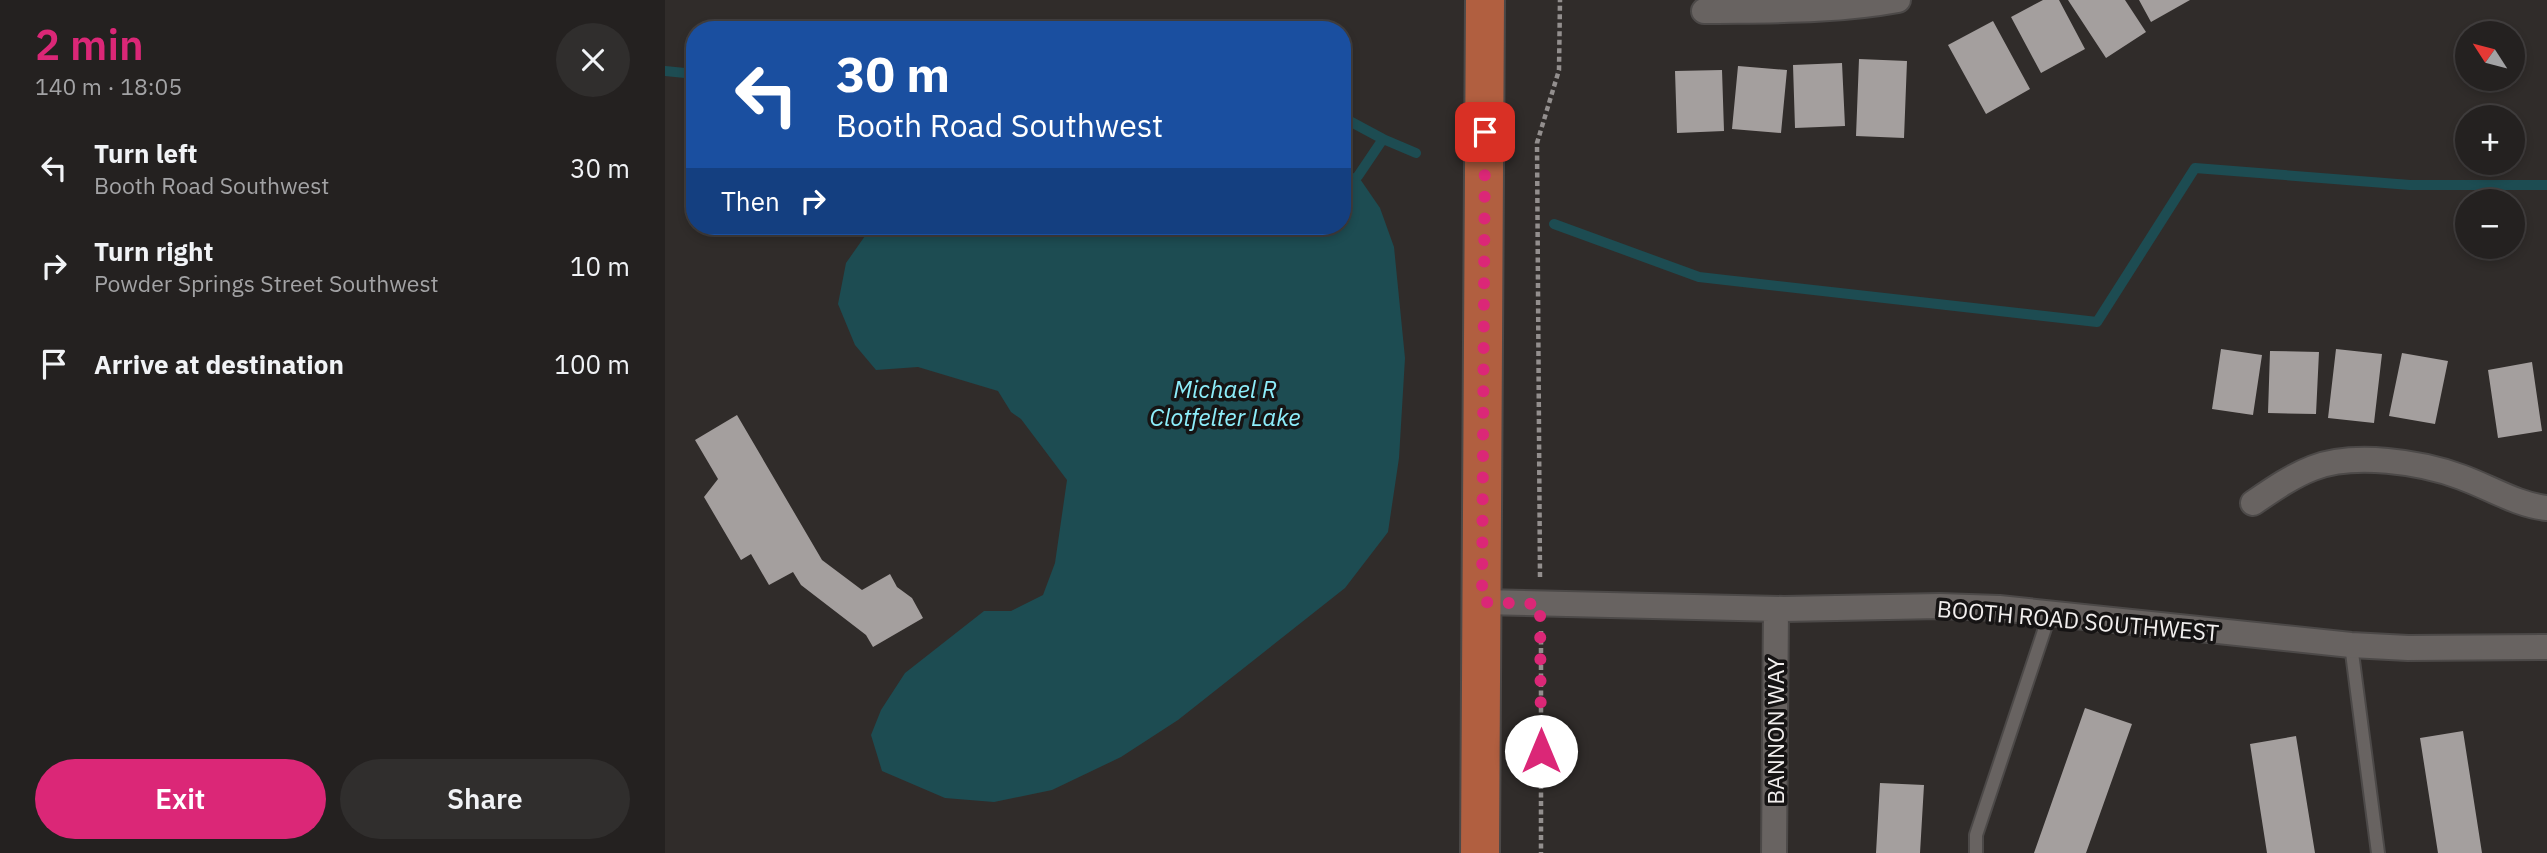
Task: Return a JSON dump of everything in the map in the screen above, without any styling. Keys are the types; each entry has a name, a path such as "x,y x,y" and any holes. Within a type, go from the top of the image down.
{"main road":[{"path":"1480,853 1485,0"}],"street":[{"path":"1704,10 1820,10 1898,0"},
{"path":"2253,503 2311,468 2356,461 2434,467 2526,503 2547,508"},
{"name":"BOOTH ROAD SOUTHWEST","path":"1482,602 1776,609 1940,606 1999,608 2351,645 2408,648 2547,647"},
{"name":"BANNON WAY","path":"1774,853 1776,609"}],"lane":[{"path":"1976,853 1976,835 2050,613"},
{"path":"2351,645 2378,853"}],"path":[{"path":"1541,853 1537,143 1559,70 1560,0"}],"water":[{"name":"Michael R Clotfelter Lake","path":"1351,172 1358,176 1380,208 1394,247 1405,358 1399,458 1388,532 1345,588 1178,720 1121,757 1052,790 994,802 945,798 882,771 871,735 881,710 905,673 984,611 1011,611 1043,595 1055,563 1067,480 1021,419 1011,412 998,391 918,367 876,370 855,345 838,304 846,263 866,235 1351,235"}],"building":[{"path":"2043,0 2059,0 2085,49 2041,73 2011,17"},
{"path":"2068,0 2125,0 2146,32 2106,58"},
{"path":"2139,0 2190,0 2151,22"},
{"path":"1993,21 2030,89 1986,114 1948,45"},
{"path":"1859,59 1907,61 1904,138 1856,136"},
{"path":"1842,63 1845,126 1795,128 1793,65"},
{"path":"1738,66 1787,70 1781,133 1732,129"},
{"path":"1722,70 1724,131 1677,133 1675,71"},
{"path":"2221,349 2262,355 2253,415 2212,409"},
{"path":"2336,349 2382,354 2374,423 2328,418"},
{"path":"2270,351 2319,352 2316,414 2268,413"},
{"path":"2402,353 2448,361 2435,424 2389,416"},
{"path":"2532,362 2542,431 2498,438 2488,370"},
{"path":"737,415 822,560 862,590 890,574 897,587 912,598 923,618 873,647 866,635 801,585 793,572 769,585 751,554 741,560 704,497 718,479 695,440"},
{"path":"2085,708 2132,724 2086,853 2034,853"},
{"path":"2463,731 2482,853 2438,853 2420,738"},
{"path":"2296,736 2315,853 2267,853 2250,744"},
{"path":"1880,783 1924,785 1920,853 1876,853"}],"waterway":[{"path":"665,71 686,73"},
{"path":"1351,122 1383,139"},
{"path":"1358,176 1383,139 1416,153"},
{"path":"1554,224 1699,277 2097,322 2195,168 2410,185 2547,185"}],"route":[{"path":"1485,132 1482,602 1540,604 1541,751"}]}
